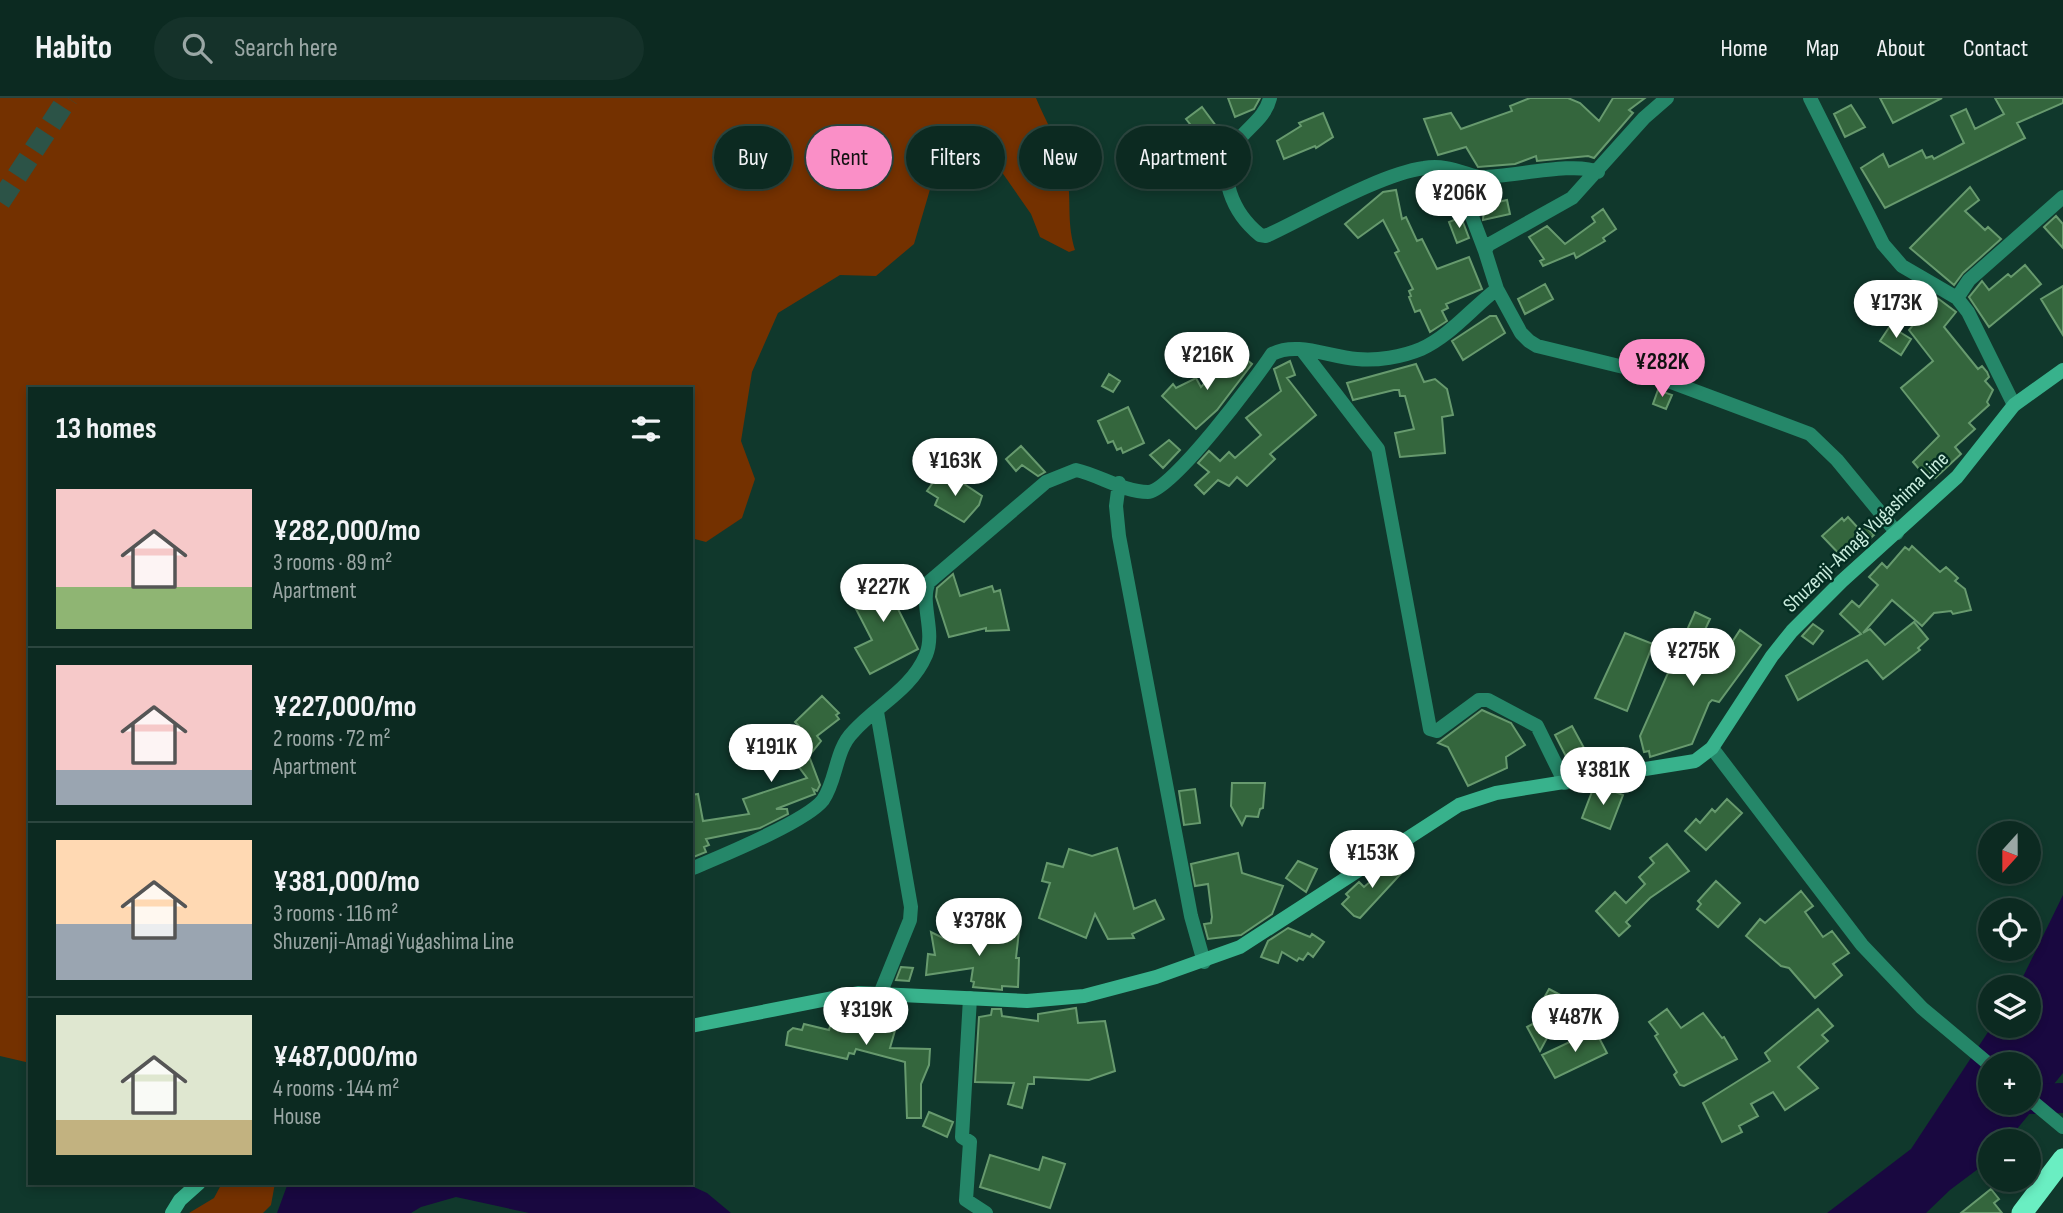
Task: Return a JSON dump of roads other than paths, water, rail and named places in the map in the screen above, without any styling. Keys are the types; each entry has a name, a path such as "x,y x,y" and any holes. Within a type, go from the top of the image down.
{"highway":[{"path":"2022,1213 2063,1159"}],"main road":[{"name":"Shuzenji-Amagi Yugashima Line","path":"1712,748 1772,656 1792,631 1842,581 1957,477 2014,405 2063,370"},
{"path":"693,1026 823,999 880,994 1027,1001 1084,996 1203,962 1250,941 1459,805 1496,793 1695,761 1712,748"},
{"path":"172,1213 180,1200 197,1185"}],"street":[{"path":"1269,98 1262,116 1237,142 1228,171 1233,205 1260,235 1266,236 1360,191 1424,167 1453,169 1482,178 1548,172 1576,166 1598,172"},
{"path":"1485,251 1491,242 1561,207 1598,172 1644,118 1667,98"},
{"path":"1810,98 1849,181 1895,260 1957,298 1968,312 2014,405"},
{"path":"1482,178 1471,214 1497,289 1521,332 1536,346 1644,372 1810,434 1837,460 1897,533"},
{"path":"1957,298 1969,280 2063,197"},
{"path":"693,868 755,841 816,807 828,791 846,740 907,684 927,653 931,629 925,594 934,577 1054,476 1076,470 1148,492 1165,485 1191,457 1272,354 1287,348 1356,359 1383,359 1420,349 1443,336 1497,289"},
{"path":"1302,350 1378,449 1430,729 1437,730 1479,700 1488,700 1537,726 1565,783"},
{"path":"1119,484 1116,506 1119,536 1191,916 1203,962"},
{"path":"877,712 911,907 910,920 880,994"},
{"path":"1712,748 1863,945 1922,1008 1978,1055"},
{"path":"970,998 962,1137 970,1142 966,1200 986,1213"},
{"path":"2041,1109 2063,1127"}],"waterway":[{"path":"2041,1099 2063,1098"}],"tunnel":[{"path":"0,202 68,98"}]}
